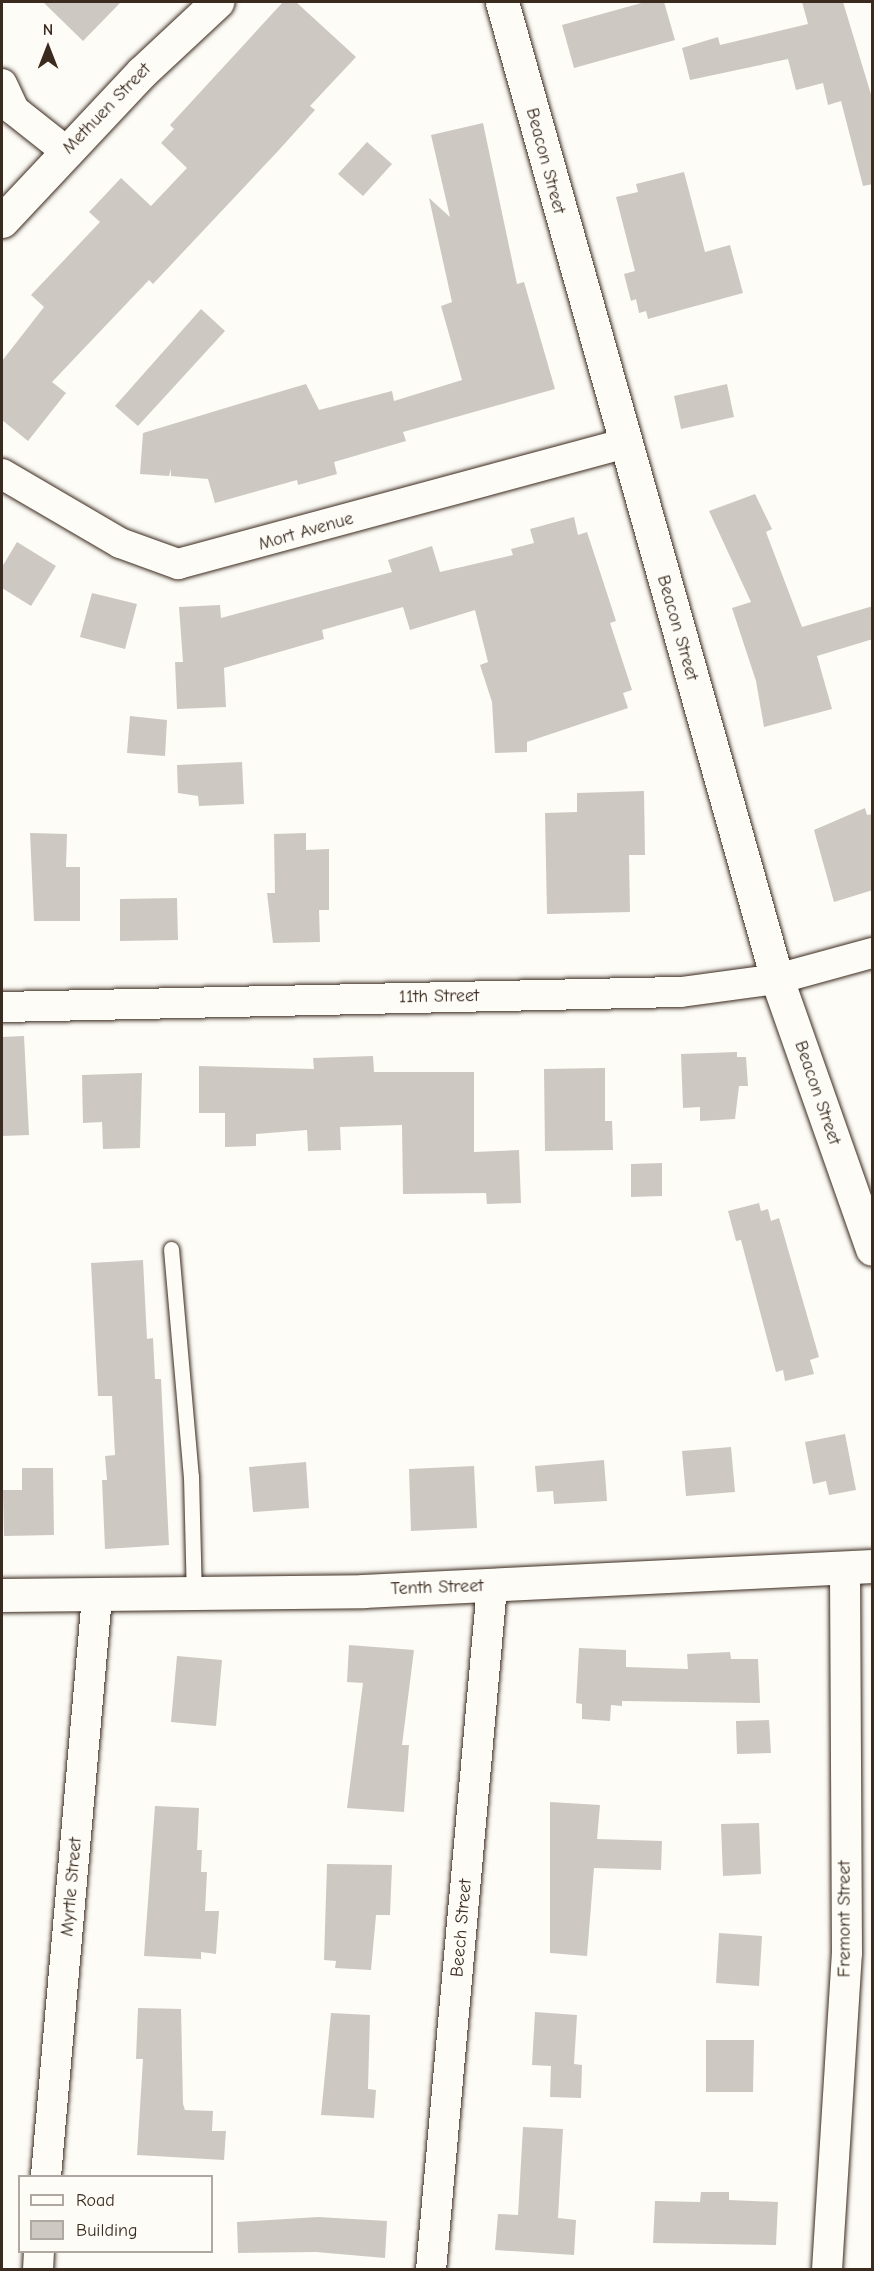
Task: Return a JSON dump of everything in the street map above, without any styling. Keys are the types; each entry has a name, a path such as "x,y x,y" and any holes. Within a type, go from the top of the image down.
{"street":[{"name":"Methuen Street","path":"2,221 66,151 216,2"},
{"name":"Beacon Street","path":"502,2 777,979 873,1248"},
{"path":"2,84 15,110 66,151"},
{"name":"Mort Avenue","path":"2,474 120,543 178,564 625,443"},
{"name":"11th Street","path":"2,1007 681,992 777,979 873,953"},
{"name":"Tenth Street","path":"2,1595 194,1596 492,1586 859,1567"},
{"name":"Fremont Street","path":"826,2270 847,1953 859,1567"},
{"name":"Beech Street","path":"431,2270 492,1586"},
{"name":"Myrtle Street","path":"46,2175 97,1597"},
{"path":"38,2270 39,2253"}],"lane":[{"path":"171,1249 191,1476 194,1596"}],"building":[{"path":"43,2 121,2 83,41"},
{"path":"283,2 296,2 356,57 310,106 315,110 278,151 153,284 149,280 52,382 66,393 28,441 2,420 2,361 44,307 31,295 100,222 89,212 121,178 151,206 187,168 161,143 174,129 170,125"},
{"path":"645,2 664,2 675,40 574,68 562,25"},
{"path":"802,2 843,2 873,101 873,184 863,186 841,101 828,105 823,83 796,90 788,59 690,80 682,48 718,37 720,45 808,24"},
{"path":"483,123 517,284 524,282 555,389 403,432 406,441 334,462 337,474 298,485 297,480 215,503 208,479 171,476 171,469 169,476 140,474 143,433 306,384 319,410 392,391 394,401 462,380 441,306 452,302 429,198 450,217 431,135"},
{"path":"367,142 392,164 363,196 338,174"},
{"path":"684,172 705,252 730,245 743,293 648,319 646,311 639,313 636,299 631,301 624,274 635,271 616,197 638,192 636,184"},
{"path":"201,309 225,331 138,426 115,406"},
{"path":"727,384 734,417 681,429 674,396"},
{"path":"755,494 772,529 766,532 802,627 873,606 873,639 817,656 832,709 764,727 756,681 732,608 751,602 709,511"},
{"path":"574,517 578,535 587,532 616,621 610,623 632,690 623,693 628,708 527,742 527,752 495,753 492,702 480,665 488,662 475,610 410,630 403,607 322,630 324,639 224,668 226,707 177,709 175,662 183,662 179,607 220,605 221,618 392,572 388,560 432,546 440,572 513,555 511,549 534,543 530,529"},
{"path":"17,542 56,566 31,606 2,588 2,567"},
{"path":"92,593 137,604 125,649 80,637"},
{"path":"130,716 167,720 165,756 127,753"},
{"path":"242,762 244,804 199,806 198,796 178,793 177,765"},
{"path":"644,791 645,855 629,855 630,912 547,914 545,813 577,812 577,793"},
{"path":"865,808 867,815 873,814 873,890 834,902 814,830"},
{"path":"30,833 67,834 66,867 80,867 80,921 34,921"},
{"path":"306,833 306,850 329,849 329,910 319,910 320,942 273,943 267,893 275,893 274,834"},
{"path":"177,898 178,940 120,941 120,899"},
{"path":"24,1036 29,1135 2,1136 2,1037"},
{"path":"737,1052 737,1057 746,1057 748,1086 739,1086 735,1119 700,1121 700,1107 683,1108 681,1054"},
{"path":"373,1056 374,1072 474,1072 474,1152 519,1150 521,1203 487,1204 486,1193 403,1194 402,1125 340,1127 341,1150 308,1151 307,1130 256,1134 256,1146 225,1147 225,1113 199,1113 199,1066 314,1069 313,1058"},
{"path":"605,1068 605,1121 612,1121 613,1150 545,1151 544,1069"},
{"path":"142,1073 140,1148 103,1149 102,1122 83,1123 82,1075"},
{"path":"662,1163 662,1196 631,1197 631,1164"},
{"path":"759,1203 761,1211 768,1209 771,1221 779,1218 819,1357 810,1360 814,1374 785,1381 783,1370 776,1372 741,1240 736,1241 728,1211"},
{"path":"143,1260 147,1339 153,1338 155,1379 161,1379 169,1545 105,1549 102,1480 107,1480 105,1456 115,1455 112,1396 98,1396 91,1263"},
{"path":"845,1434 856,1490 829,1495 826,1481 813,1484 805,1442"},
{"path":"731,1447 735,1492 686,1496 682,1451"},
{"path":"604,1460 607,1501 554,1504 553,1491 537,1492 535,1466"},
{"path":"306,1462 309,1508 253,1512 249,1467"},
{"path":"474,1466 477,1528 411,1531 409,1469"},
{"path":"22,1468 53,1468 54,1535 4,1536 3,1490 22,1490"},
{"path":"349,1645 414,1650 402,1745 409,1745 404,1812 347,1808 363,1683 347,1682"},
{"path":"579,1648 626,1650 626,1667 688,1669 687,1654 730,1652 731,1659 758,1659 760,1703 622,1701 622,1706 611,1705 610,1721 582,1719 582,1704 576,1703"},
{"path":"177,1656 222,1660 216,1726 171,1722"},
{"path":"769,1720 771,1753 737,1754 736,1721"},
{"path":"550,1802 600,1805 597,1839 662,1841 661,1870 594,1868 587,1956 550,1953"},
{"path":"155,1806 199,1808 197,1850 202,1850 201,1872 207,1872 205,1911 219,1911 216,1954 201,1952 201,1959 144,1956"},
{"path":"759,1823 761,1874 723,1876 721,1824"},
{"path":"327,1864 392,1865 390,1915 376,1915 371,1970 335,1968 336,1961 324,1960"},
{"path":"719,1933 762,1936 759,1986 716,1983"},
{"path":"138,2008 181,2009 183,2104 185,2110 213,2111 212,2131 226,2131 224,2160 137,2155 143,2059 136,2059"},
{"path":"535,2012 577,2015 574,2064 582,2065 581,2098 550,2097 551,2066 532,2065"},
{"path":"331,2013 370,2015 368,2089 376,2090 374,2118 321,2115"},
{"path":"706,2040 754,2040 753,2092 706,2092"},
{"path":"523,2127 563,2129 558,2218 576,2220 574,2255 495,2250 498,2214 518,2215"},
{"path":"701,2192 729,2192 729,2200 778,2202 776,2245 653,2243 655,2201 700,2202"},
{"path":"318,2217 387,2221 385,2258 316,2252 238,2253 237,2222"}]}
